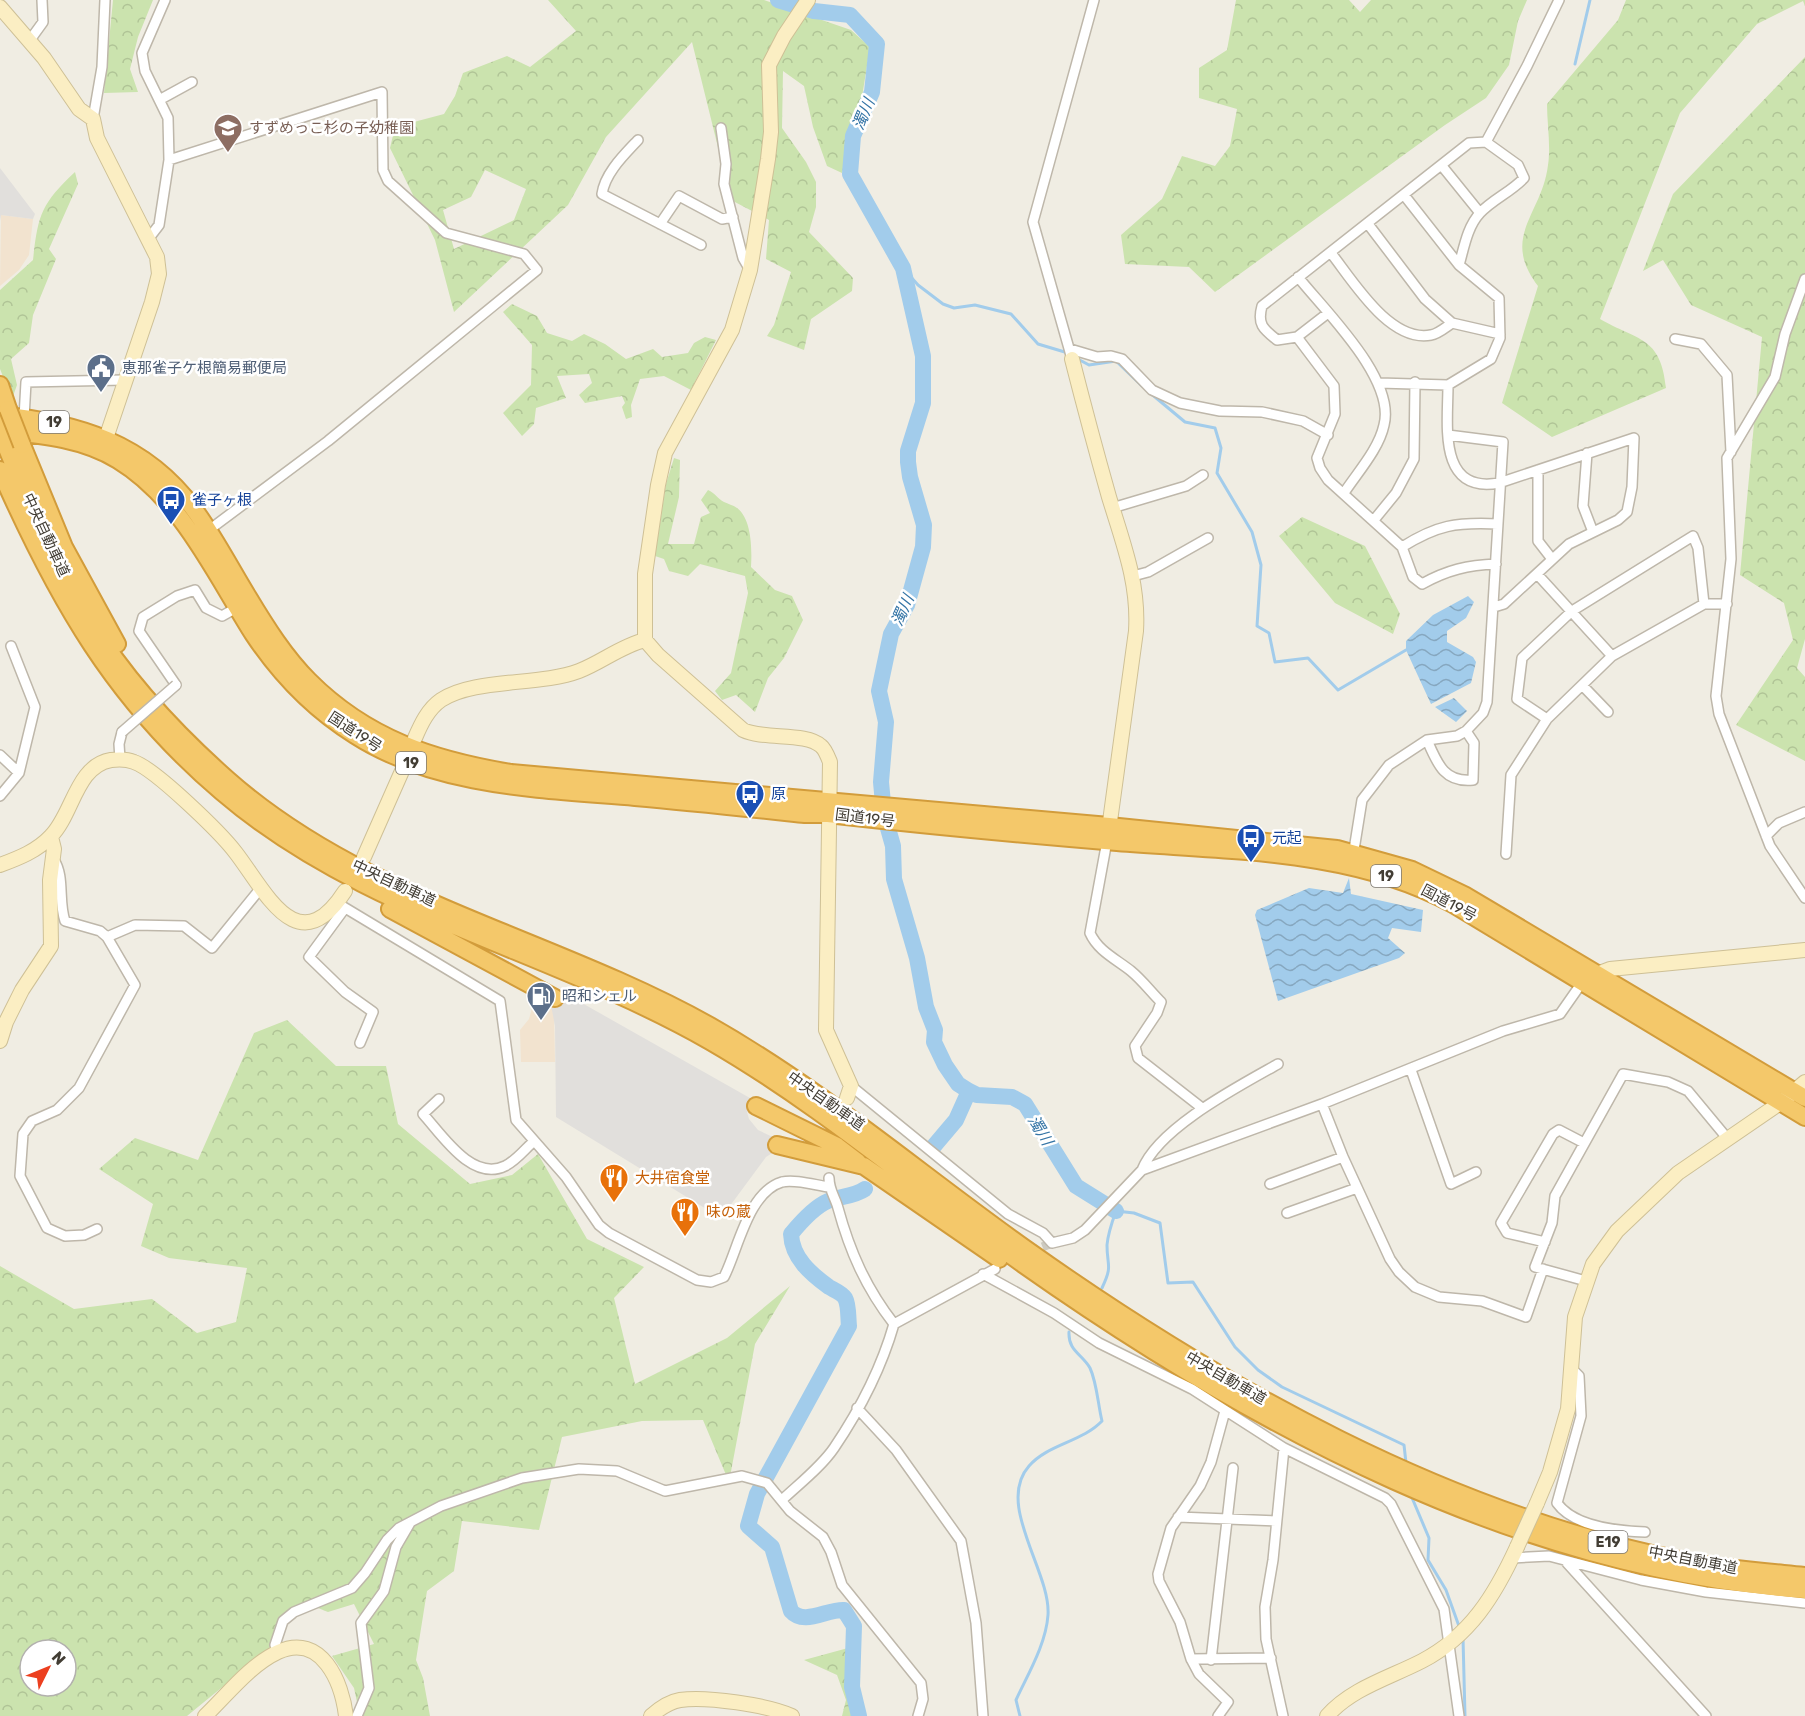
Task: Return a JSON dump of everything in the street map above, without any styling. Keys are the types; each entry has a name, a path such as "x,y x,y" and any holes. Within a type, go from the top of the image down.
{"highway":[{"path":"0,385 4,412 22,445 64,547 124,655 140,690"},
{"name":"国道19号","path":"4,412 52,422 153,467 175,486 209,530 268,630 309,681 358,722 419,753 457,764 511,773 906,816 1108,833 1259,854 1352,859 1412,870 1449,887 1801,1091"},
{"name":"国道19号","path":"2,435 55,438 103,445 146,481 163,500 211,563 262,645 305,695 354,735 410,763 435,771 496,783 805,814 828,808"},
{"name":"中央自動車道","path":"2,435 70,585 92,624 140,690 189,745 234,786 282,822 328,851 462,914 605,973 714,1028 821,1097 1023,1247 1150,1333 1271,1404 1398,1465 1541,1522 1615,1544 1695,1563 1805,1576"},
{"name":"中央自動車道","path":"0,470 63,602 130,699 191,765 271,830 340,873 404,904 601,986 707,1040 761,1072 813,1107 1025,1265 1144,1345 1266,1416 1401,1482 1536,1535 1611,1558 1740,1584 1805,1590"},
{"path":"191,765 205,789 230,810 313,867 555,998"},
{"name":"国道19号","path":"1352,859 1428,890 1479,919 1581,984 1805,1118"},
{"path":"756,1106 837,1146 936,1217 1052,1294 1096,1322 1144,1345"},
{"path":"777,1145 864,1166"}],"street":[{"path":"30,40 39,31 43,22 42,0"},
{"path":"103,445 153,302 159,274 157,257 149,238 92,128 102,67 105,0"},
{"path":"149,238 159,225 169,160 168,118 161,99 145,71 142,52 165,0"},
{"path":"808,0 774,51 769,65 771,132 750,270 732,330 665,453 645,574 645,640 658,655 743,730 755,736 812,740 822,746 830,762 826,1030 849,1092 1008,1214 1043,1233 1052,1243 1073,1238 1104,1211 1142,1170 1148,1156 1202,1108 1278,1064"},
{"path":"1094,0 1033,222 1133,576 1137,606 1136,631 1108,833 1090,933 1094,942 1109,957 1132,972 1161,1002 1157,1013 1135,1046 1138,1058 1202,1108"},
{"path":"1486,142 1559,0"},
{"path":"0,7 30,40 79,109 93,119"},
{"path":"161,99 192,82"},
{"path":"169,160 382,92 383,170 388,181 446,233 524,254 537,270 328,441 209,530"},
{"path":"721,128 726,164 724,184 743,258 750,270"},
{"path":"638,140 621,157 603,184 602,194 701,245"},
{"path":"1328,313 1297,337 1277,340 1262,329 1258,319 1262,306 1469,143 1486,142 1518,165 1524,178 1511,192 1480,213 1468,232 1459,265"},
{"path":"1442,166 1480,213"},
{"path":"1379,383 1415,382 1448,385 1491,359 1500,334 1499,298 1459,265 1404,195"},
{"path":"660,224 679,196 722,219 733,217"},
{"path":"1368,224 1425,299 1452,323 1500,334"},
{"path":"1330,253 1389,325 1410,333 1431,335 1452,323"},
{"path":"1298,277 1328,313 1379,383 1384,398 1385,425 1344,493"},
{"path":"1805,279 1785,334 1775,377 1727,458 1731,559 1716,696 1766,836 1805,898"},
{"path":"1297,337 1334,386 1335,414 1317,458 1320,468 1328,480 1402,547 1413,578 1422,584 1441,573 1466,566 1496,564"},
{"path":"1675,339 1701,344 1727,375 1731,453"},
{"path":"1071,354 1111,356 1122,359 1152,390 1180,403 1220,411 1272,414 1303,421 1328,435"},
{"path":"24,418 26,382 124,380"},
{"path":"1374,520 1396,494 1414,459 1415,382"},
{"path":"1448,385 1447,443 1450,456 1464,477 1471,482 1485,485 1499,483 1634,438 1632,487 1627,512 1618,520 1569,544 1504,604 1494,607"},
{"path":"1352,859 1362,800 1389,765 1427,740 1458,736 1466,731 1483,713 1487,702 1503,442 1448,435"},
{"path":"1587,453 1583,506 1593,532"},
{"path":"1538,470 1538,541 1552,559"},
{"path":"1112,508 1186,486 1203,475"},
{"path":"1402,547 1428,530 1461,522 1497,524"},
{"path":"1547,719 1517,699 1522,658 1572,611 1693,536 1698,548 1704,604"},
{"path":"1133,576 1148,572 1208,538"},
{"path":"1537,574 1612,656"},
{"path":"120,759 119,744 122,732 176,685 139,632 143,617 177,597 195,590 207,608 222,616 238,607"},
{"path":"1506,854 1511,775 1547,719 1612,656 1704,604 1727,604"},
{"path":"415,738 432,708 454,694 557,677 580,670 631,643 645,640"},
{"path":"0,796 19,773 35,707 11,645"},
{"path":"1582,685 1608,712"},
{"path":"1427,740 1443,772 1460,782 1473,780 1474,743 1466,731"},
{"path":"0,755 19,773"},
{"path":"0,865 26,856 51,837 88,773 105,762 120,759 133,762 147,770 211,826 238,855 279,913 299,922 322,917 342,901"},
{"path":"364,857 402,771"},
{"path":"1766,836 1779,823 1805,812"},
{"path":"0,1041 6,1022 22,990 51,946 50,880 54,860 51,837"},
{"path":"54,860 59,868 62,911 65,921 100,931 107,937 135,985 79,1088 57,1110 32,1121 23,1134 20,1176 47,1228 65,1236 84,1235 97,1229"},
{"path":"107,937 135,925 184,926 212,948 260,889"},
{"path":"342,901 309,957 345,992 373,1011 360,1043"},
{"path":"342,901 500,1001 513,1112 519,1126 566,1177 603,1229 697,1280 711,1282 724,1277 744,1229 763,1194 782,1182 829,1182 853,1259 894,1324"},
{"path":"1597,974 1610,969 1805,950"},
{"path":"1142,1170 1322,1104 1503,1031 1560,1014 1581,984"},
{"path":"1410,1070 1451,1184 1476,1172"},
{"path":"1586,1281 1535,1267 1552,1223 1555,1196 1623,1074 1668,1082 1688,1091 1727,1138"},
{"path":"1326,1716 1351,1695 1457,1638 1491,1598 1515,1552 1550,1472 1568,1409 1575,1317 1593,1264 1617,1231 1678,1173 1727,1138 1801,1091"},
{"path":"439,1099 423,1114 465,1159 476,1166 495,1169 505,1166 534,1141"},
{"path":"1322,1104 1343,1157 1390,1259 1399,1272 1415,1287 1439,1297 1482,1302 1526,1317 1542,1269"},
{"path":"1545,1242 1507,1233 1501,1223 1553,1134 1559,1130 1584,1143"},
{"path":"1270,1184 1343,1157"},
{"path":"1287,1213 1357,1188"},
{"path":"782,1500 833,1449 857,1408 889,1341 894,1324 995,1269"},
{"path":"983,1274 1070,1323 1099,1343 1173,1379 1284,1448 1385,1498 1391,1504 1438,1594 1457,1638 1460,1716"},
{"path":"1571,1368 1580,1376 1581,1416 1557,1503 1567,1514 1594,1525 1626,1532 1644,1532"},
{"path":"857,1408 896,1450 961,1541 976,1623 983,1716"},
{"path":"1218,1716 1228,1702 1199,1674 1191,1659 1180,1622 1160,1588 1158,1574 1171,1528 1200,1486 1211,1462 1225,1411"},
{"path":"1283,1716 1266,1639 1265,1607 1274,1560 1284,1448"},
{"path":"1211,1660 1233,1467"},
{"path":"278,1652 275,1645 283,1620 294,1612 352,1588 387,1540 399,1528 441,1506 522,1478 579,1468 617,1471 665,1491 742,1476 767,1483 797,1517 823,1537 831,1552 842,1585 921,1683 923,1699 918,1716"},
{"path":"1178,1517 1276,1521"},
{"path":"357,1716 369,1688 361,1623 384,1591 396,1547 410,1523"},
{"path":"1515,1552 1549,1556 1567,1563 1706,1592 1805,1603"},
{"path":"1567,1563 1706,1716"},
{"path":"205,1716 250,1673 278,1652 302,1649 322,1658 340,1685 346,1716"},
{"path":"1191,1659 1271,1658"},
{"path":"651,1716 668,1704 688,1700 734,1702 792,1716"}],"shaded area":[{"path":"0,168 35,214 33,219 1,215 0,221"},
{"path":"1,215 33,219 29,255 19,270 0,286"},
{"name":"昭和シェル","path":"526,991 550,1000 554,1011 555,1062 521,1062 520,1030 529,1019 532,1008"},
{"path":"566,994 757,1102 755,1110 747,1112 749,1119 758,1130 777,1139 777,1150 766,1157 721,1218 556,1117 555,1026 550,1000"}],"green space":[{"path":"113,0 153,0 138,37 130,69 138,92 104,93"},
{"path":"548,0 764,0 851,30 870,47 862,97 842,173 827,166 813,127 804,86 783,71 782,128 806,162 816,182 816,207 809,232 853,278 852,291 811,319 804,350 767,336 774,325 791,272 766,259 769,220 731,200 692,42 606,137 568,205 454,312 435,240 390,148 395,127 444,114 455,96 463,73 507,56 530,67 576,31","holes":["485,170 526,189 514,220 454,249 443,210 471,197"]},
{"path":"1236,0 1349,0 1360,12 1371,0 1527,0 1518,21 1509,65 1486,98 1445,125 1215,292 1189,267 1125,264 1121,235 1162,199 1182,156 1215,166 1230,146 1237,109 1199,98 1199,68 1227,50"},
{"path":"1626,0 1805,0 1805,6 1803,1 1757,24 1680,113 1600,319 1645,342 1653,349 1659,358 1666,388 1552,437 1502,403 1538,286 1527,268 1523,253 1523,239 1526,225 1539,198 1548,165 1547,104 1618,20"},
{"path":"1805,57 1805,639 1797,668 1805,677 1805,761 1736,725 1793,640 1784,603 1740,575 1762,337 1691,305 1663,260 1643,271 1673,194"},
{"path":"75,172 78,184 49,249 56,259 33,315 29,343 11,359 17,385 12,399 0,369 0,290 33,260 43,211 55,193"},
{"path":"512,304 537,316 547,333 572,341 584,334 605,344 626,359 653,349 662,357 688,353 694,343 705,337 716,340 691,390 664,376 640,379 631,405 632,417 626,419 622,407 625,403 622,396 585,403 579,395 592,383 589,374 557,376 566,398 536,408 534,424 522,436 503,413 531,385 532,345 503,312"},
{"path":"674,458 680,460 679,497 668,544 694,544 701,517 710,513 701,500 708,490 710,491 742,513 750,535 751,567 775,590 792,596 803,620 784,658 768,678 755,712 736,695 722,700 715,691 731,673 748,593 745,576 700,564 688,576 669,571 664,559 655,556 666,484"},
{"path":"1302,517 1365,546 1400,614 1393,634 1335,603 1279,536"},
{"path":"287,1020 336,1066 386,1066 398,1124 470,1184 512,1175 538,1154 587,1239 644,1267 614,1298 635,1384 727,1338 790,1286 755,1344 729,1482 703,1420 642,1421 562,1437 539,1530 462,1521 454,1571 427,1591 416,1660 423,1678 430,1716 360,1716 354,1688 332,1656 374,1644 354,1604 328,1612 303,1602 276,1624 269,1649 187,1716 0,1716 0,1266 74,1309 152,1299 197,1333 236,1322 247,1268 169,1258 141,1246 153,1204 99,1169 135,1138 198,1160 254,1033"},
{"path":"848,1648 848,1688 853,1716 842,1716 846,1700 837,1675 804,1660"}],"water":[{"path":"1468,596 1474,602 1466,618 1447,631 1447,642 1473,657 1476,662 1471,683 1431,704 1406,650 1406,641 1433,615"},
{"path":"1454,698 1467,711 1456,722 1435,707"},
{"path":"1349,878 1351,894 1423,910 1421,932 1392,928 1388,938 1405,953 1399,958 1278,1001 1255,915 1257,910 1309,888 1343,893"}],"waterway":[{"name":"濁川","path":"778,0 814,11 850,15 877,44 872,92 853,136 850,174 903,268 923,356 923,403 908,451 908,462 924,525 923,547 907,605 891,634 879,691 886,722 881,782 884,814 893,846 894,879 917,958 926,1007 935,1030 934,1042 945,1065 958,1084 977,1095 1012,1097 1025,1104 1076,1186 1116,1211"},
{"path":"1575,64 1590,0"},
{"path":"903,268 918,285 943,304 954,308 975,305 1011,314 1038,344 1068,353"},
{"path":"1076,358 1089,365 1116,361 1142,386"},
{"path":"1149,392 1185,422 1215,428 1221,448 1217,473 1252,532 1261,565 1257,626 1269,633 1275,662 1308,658 1338,690 1406,650"},
{"path":"934,1146 956,1120 969,1091"},
{"path":"859,1716 852,1687 854,1626 844,1610 809,1617 802,1617 791,1611 772,1547 748,1526 757,1494 849,1326 845,1298 809,1271 795,1251 791,1234 818,1207 833,1199 856,1194 865,1189"},
{"path":"1102,1288 1108,1270 1107,1245 1110,1228 1116,1211 1134,1213 1160,1223 1168,1283 1193,1282 1235,1347 1258,1370 1282,1387 1404,1445 1406,1463"},
{"path":"1020,1716 1016,1700 1040,1648 1048,1615 1047,1598 1042,1579 1021,1519 1018,1499 1020,1482 1029,1466 1037,1459 1085,1434 1102,1421 1090,1368 1073,1348 1069,1332"},
{"path":"1410,1493 1429,1538 1428,1560 1446,1590 1460,1629"},
{"path":"1463,1638 1465,1716"}],"tunnel":[{"path":"1030,1252 1052,1243"}],"place":[{"name":"すずめっこ杉の子幼稚園","path":"228,154"},
{"name":"恵那雀子ケ根簡易郵便局","path":"101,394"},
{"name":"雀子ヶ根","path":"171,526"},
{"name":"原","path":"750,820"},
{"name":"元起","path":"1251,864"},
{"name":"昭和シェル","path":"541,1022"},
{"name":"大井宿食堂","path":"614,1204"},
{"name":"味の蔵","path":"685,1238"}]}
